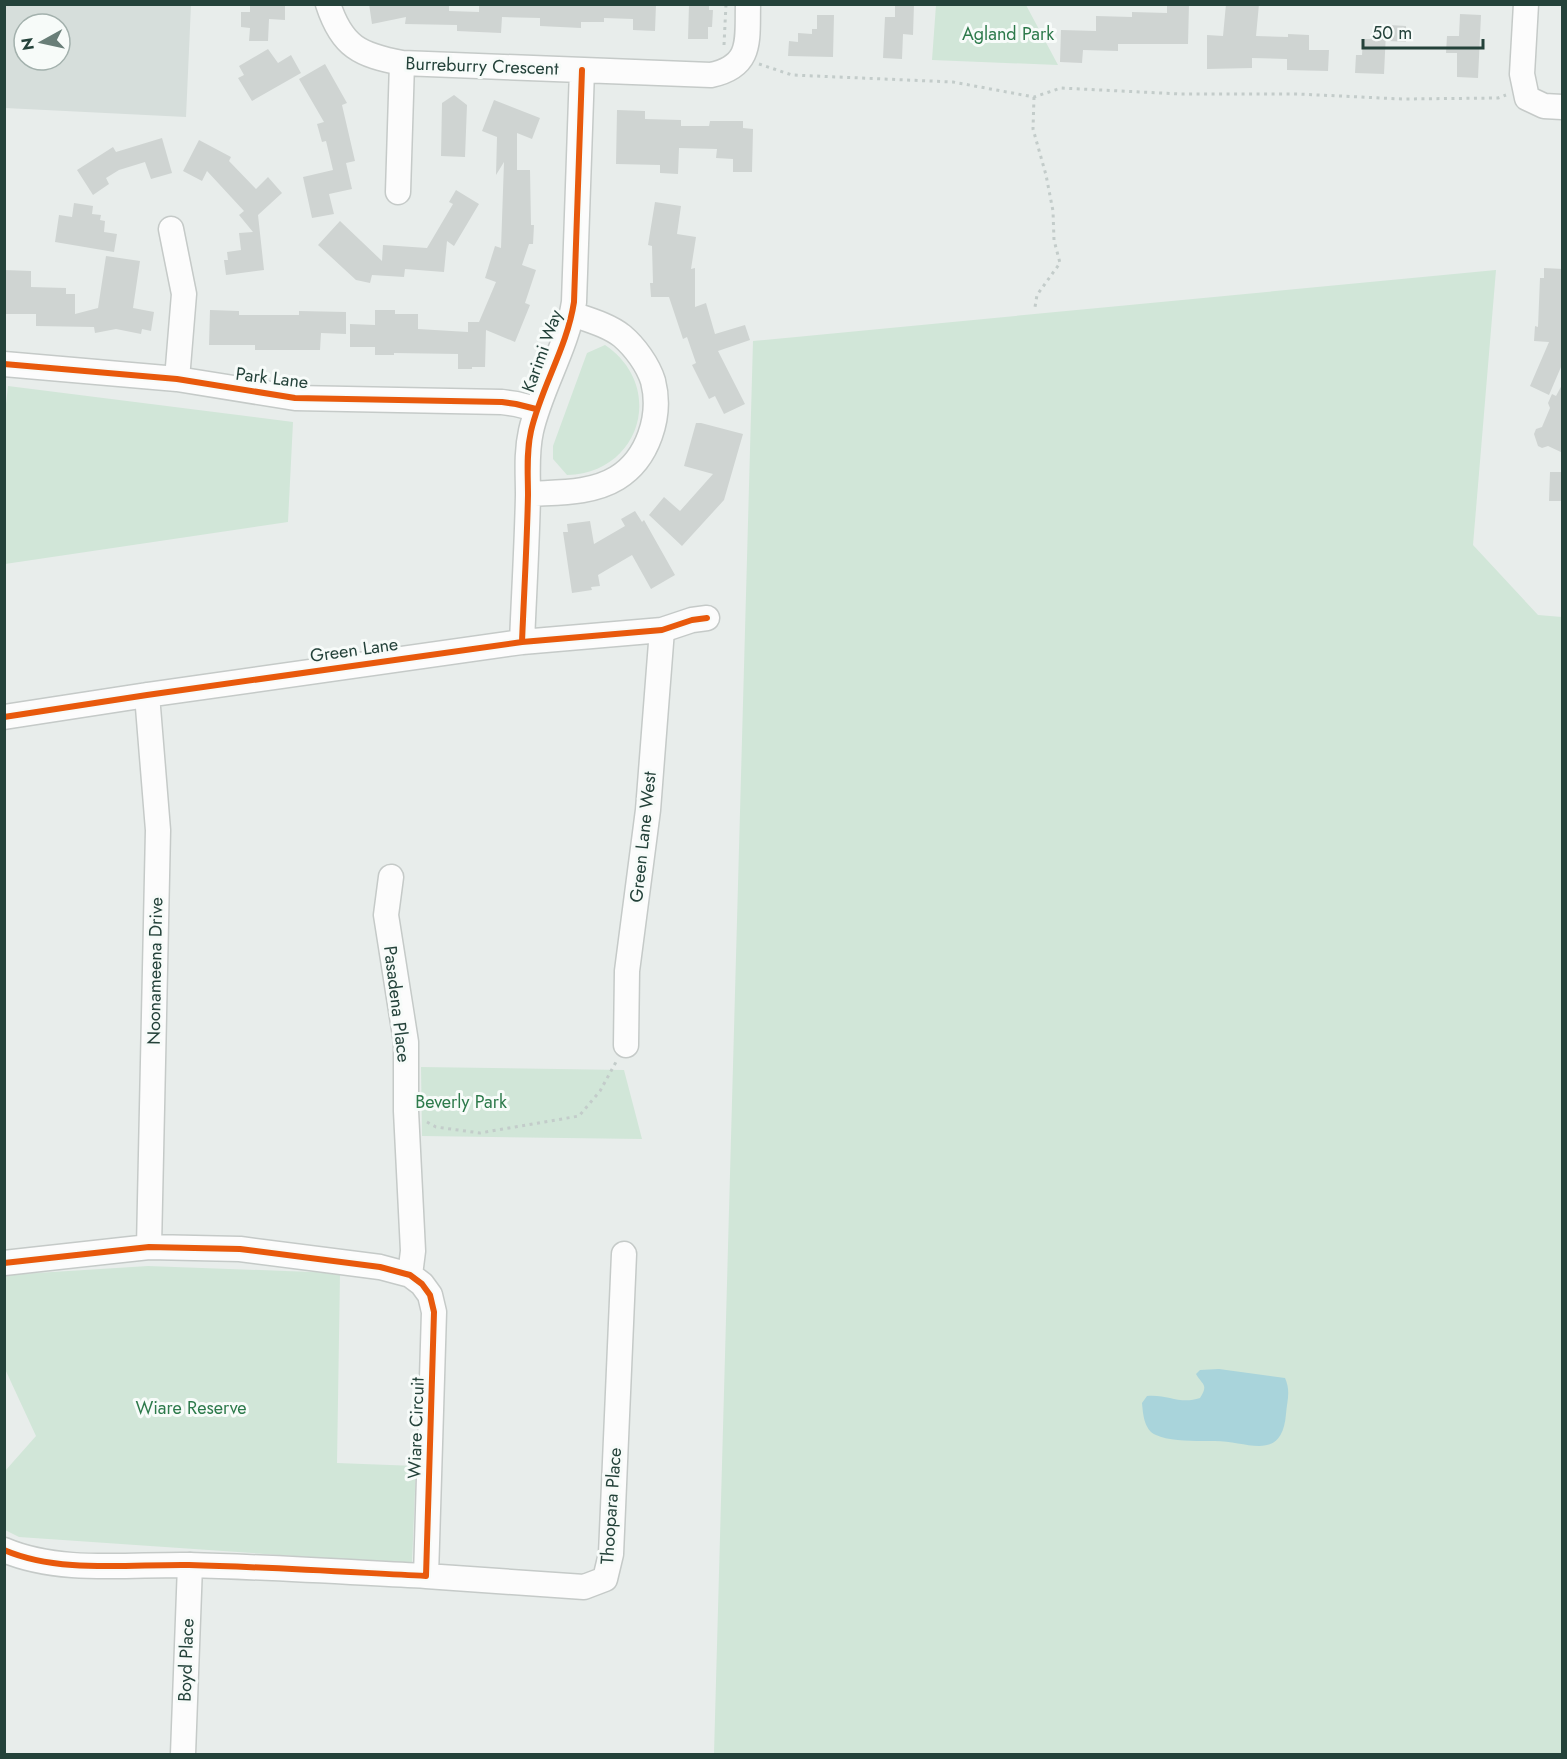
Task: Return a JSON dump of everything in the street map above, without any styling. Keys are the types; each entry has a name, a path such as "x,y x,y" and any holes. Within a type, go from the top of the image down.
{"street":[{"name":"Burreburry Crescent","path":"328,4 343,36 362,53 402,63 711,75 721,73 733,57"},
{"path":"733,57 747,37 748,4"},
{"path":"1526,4 1522,74 1526,94 1544,106 1563,107"},
{"path":"398,192 402,63"},
{"name":"Karimi Way","path":"522,642 528,448 536,409 560,355 572,314 576,285 582,70"},
{"path":"171,229 184,294 177,379"},
{"path":"528,494 593,488 616,478 635,461 652,431 656,407 654,387 640,356 616,331 572,314"},
{"name":"Park Lane","path":"4,364 177,379 296,398 502,402 536,409"},
{"name":"Green Lane","path":"4,717 522,642 662,630 692,620 707,618"},
{"name":"Green Lane West","path":"626,1045 627,971 648,810 662,630"},
{"name":"Noonameena Drive","path":"147,695 158,830 150,1247"},
{"name":"Pasadena Place","path":"391,877 386,915 406,1042 406,1111 413,1251 410,1275"},
{"path":"4,1263 150,1247 240,1249 380,1267 410,1275"},
{"name":"Thoopara Place","path":"426,1576 584,1587 605,1579 611,1554 624,1254"},
{"name":"Wiare Circuit","path":"410,1275 422,1284 430,1295 434,1311 426,1576"},
{"path":"4,1550 20,1557 71,1565 190,1565 426,1576"},
{"name":"Boyd Place","path":"183,1755 190,1565"}],"path":[{"path":"726,4 733,57 792,75 953,82 1034,97 1061,88 1180,94 1298,94 1402,99 1498,98 1526,94"},
{"path":"1034,97 1033,129 1046,176 1053,211 1054,240 1060,263 1037,295 1035,307"},
{"path":"406,1111 436,1127 480,1133 579,1116 600,1091 626,1045"}],"shaded area":[{"path":"5,4 191,5 186,117 5,108"}],"green space":[{"name":"Agland Park","path":"936,5 1026,5 1058,65 932,60"},
{"path":"1496,270 1473,545 1538,615 1562,617 1562,1754 714,1754 753,341"},
{"path":"605,345 624,362 635,382 639,404 637,425 628,444 613,460 592,471 567,475 553,459 553,446 587,353"},
{"path":"8,386 293,422 288,522 5,564 4,422"},
{"name":"Beverly Park","path":"421,1067 624,1070 642,1139 422,1136"},
{"name":"Wiare Reserve","path":"148,1266 340,1273 337,1463 416,1466 412,1564 19,1537 5,1530 5,1471 36,1436 5,1369 5,1275"}],"water":[{"path":"1219,1369 1285,1378 1288,1400 1283,1429 1278,1439 1261,1446 1215,1441 1185,1441 1169,1439 1152,1433 1143,1412 1142,1403 1147,1396 1180,1400 1200,1398 1204,1385 1196,1374 1200,1370"}],"building":[{"path":"250,4 285,4 285,20 269,19 268,41 249,41 250,28 241,27 241,12 250,12"},
{"path":"369,4 449,4 449,11 479,12 479,4 656,4 655,31 633,30 633,19 604,18 604,22 581,22 581,28 540,26 540,18 502,17 501,33 457,31 457,25 405,24 406,17 372,24"},
{"path":"689,4 709,4 709,10 713,10 712,27 708,27 708,39 688,39"},
{"path":"895,4 914,4 913,35 903,34 902,59 883,58 885,17 895,17"},
{"path":"1167,4 1189,4 1188,44 1118,44 1118,51 1083,50 1082,63 1060,62 1061,30 1096,31 1096,16 1132,17 1132,12 1167,13"},
{"path":"1226,4 1259,4 1256,36 1309,35 1309,50 1329,50 1328,71 1287,70 1287,59 1252,58 1252,68 1207,69 1207,35 1223,36"},
{"path":"1460,14 1481,15 1478,78 1457,77 1457,53 1446,53 1447,36 1459,36"},
{"path":"817,15 834,15 833,57 788,56 789,41 798,42 798,33 812,34 812,29 817,29"},
{"path":"1389,25 1406,26 1406,42 1389,41"},
{"path":"1371,32 1386,32 1384,74 1355,73 1356,55 1362,55 1363,39 1371,39"},
{"path":"268,49 278,63 291,55 301,73 252,101 238,78 244,75 239,66"},
{"path":"325,64 347,103 342,105 355,161 346,163 352,189 329,194 334,214 312,218 303,177 333,170 326,141 322,142 317,124 324,122 299,79"},
{"path":"454,95 467,105 465,157 441,156 442,103"},
{"path":"494,100 540,118 532,139 517,133 517,170 530,170 531,225 534,225 533,244 529,244 522,265 536,270 525,303 530,305 515,342 486,330 485,367 472,367 472,369 458,369 458,354 375,355 375,347 350,347 350,324 375,325 375,310 395,310 395,314 418,314 418,329 468,332 468,322 479,322 496,282 485,278 495,246 501,248 504,162 496,175 497,137 482,131"},
{"path":"617,110 645,111 645,119 681,120 681,126 709,126 710,121 743,121 743,128 753,129 752,172 733,172 733,159 716,158 717,149 679,148 678,174 660,173 660,165 616,164"},
{"path":"162,138 172,173 151,179 145,162 119,170 106,178 109,184 93,195 77,170 113,147 116,152"},
{"path":"199,140 231,157 229,161 256,189 268,177 282,193 258,215 264,270 226,275 224,260 228,260 227,252 241,250 239,233 253,232 239,215 244,211 207,171 202,181 183,171"},
{"path":"456,190 479,204 454,246 447,241 444,272 405,269 404,277 372,275 370,283 356,280 318,245 340,221 382,261 383,245 427,248 453,204 449,202"},
{"path":"655,202 681,206 677,234 696,237 691,269 695,268 695,307 706,303 715,334 745,325 750,340 718,351 745,404 724,414 715,396 709,399 692,365 696,363 687,337 683,339 669,297 651,297 652,246 648,245"},
{"path":"74,203 93,206 92,214 101,215 100,220 105,221 104,232 117,234 114,252 55,242 59,215 72,217"},
{"path":"106,256 140,261 133,308 154,312 151,331 142,329 141,334 116,329 95,333 94,327 36,326 36,314 4,314 4,270 31,271 31,287 66,288 66,294 75,294 75,314 98,308"},
{"path":"1544,268 1563,269 1561,367 1549,395 1530,386 1549,342 1534,341 1535,326 1538,327 1540,278 1544,278"},
{"path":"210,310 239,311 239,315 299,315 299,311 346,312 346,334 321,333 320,350 255,350 255,345 209,345"},
{"path":"1563,383 1563,453 1548,446 1542,448 1538,446 1534,434 1536,429 1542,427 1550,408 1548,403 1552,394 1556,396"},
{"path":"696,423 743,434 724,500 682,546 649,515 664,497 680,511 713,474 684,466"},
{"path":"1550,472 1563,472 1563,501 1549,501"},
{"path":"635,511 642,522 644,520 675,575 651,589 632,555 598,575 600,586 591,587 592,590 572,593 563,532 568,532 567,524 590,521 594,544 625,526 621,519"}],"cycle path":[{"path":"522,642 529,439 535,415 566,335 574,302 582,70"},
{"path":"4,364 177,379 295,398 502,402 536,409"},
{"path":"4,717 522,642 662,630 692,620 707,618"},
{"path":"4,1263 149,1247 240,1249 380,1267 410,1275 422,1284 430,1295 434,1312 426,1576 189,1565 72,1565 48,1562 4,1550"}]}
